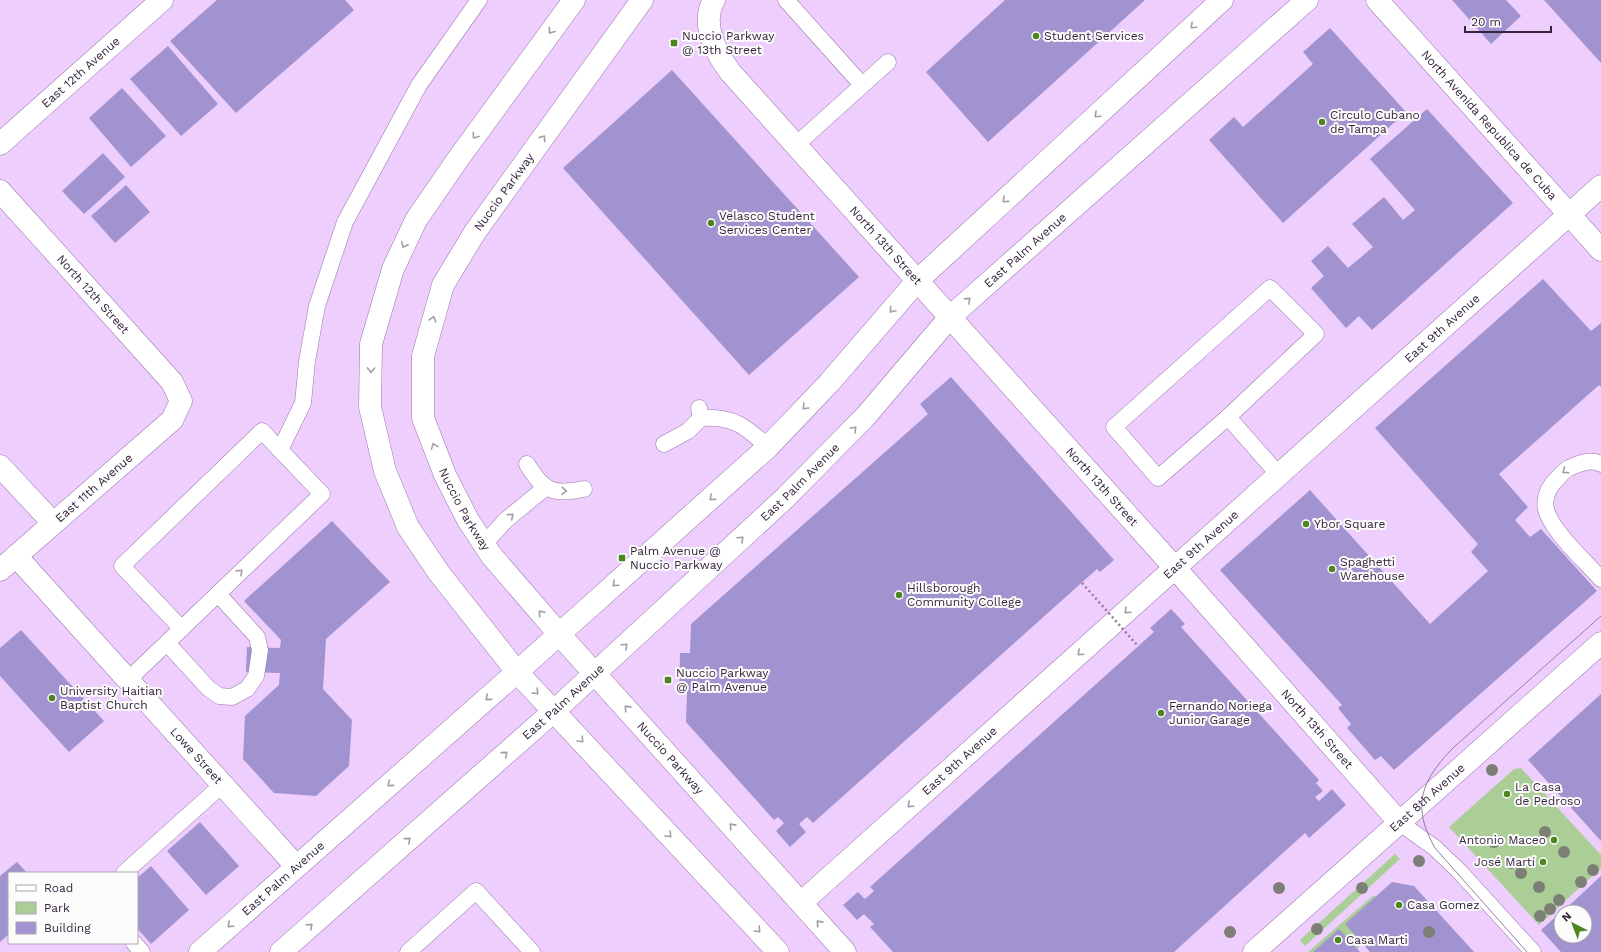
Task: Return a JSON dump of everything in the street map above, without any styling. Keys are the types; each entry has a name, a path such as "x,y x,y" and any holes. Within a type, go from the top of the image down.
{"street":[{"name":"East 12th Avenue","path":"0,144 162,0"},
{"path":"574,0 458,159 416,220 393,269 371,344 370,407 385,471 408,527 439,573 517,672 778,952"},
{"name":"Nuccio Parkway","path":"642,0 474,232 443,285 423,356 423,418 445,475 468,520 484,544 559,634 596,672 845,952"},
{"name":"North 13th Street","path":"714,0 709,16 712,35 718,54 731,73 1175,568 1400,823"},
{"name":"East Palm Avenue","path":"200,952 517,672 768,447 829,383 917,281 1222,0"},
{"name":"East Palm Avenue","path":"288,950 554,711 784,499 865,417 950,317 1307,0"},
{"name":"North Avenida Republica de Cuba","path":"1377,0 1601,250"},
{"name":"East 9th Avenue","path":"801,903 1601,186"},
{"name":"North 12th Street","path":"0,191 172,382 181,401"},
{"name":"East 11th Avenue","path":"8,563 172,420 181,401"},
{"path":"0,466 53,523"},
{"name":"Lowe Street","path":"8,563 128,680 296,866"},
{"name":"East 8th Avenue","path":"1254,952 1601,643"}],"lane":[{"path":"280,450 303,403 307,361 317,306 345,222 418,85 479,0"},
{"path":"786,0 862,85"},
{"path":"796,145 888,62"},
{"path":"1270,288 1316,334 1228,417 1158,478 1114,428 1270,288"},
{"path":"664,444 688,431 700,413 735,421 748,429 768,447"},
{"path":"1228,417 1279,475"},
{"path":"128,680 182,629 322,494 262,431 122,566 182,629"},
{"path":"1601,464 1598,462 1581,462 1564,471 1551,486 1545,501 1547,514 1559,532 1601,579"},
{"path":"527,464 545,488 565,493 584,489"},
{"path":"484,544 506,520 545,488"},
{"path":"167,643 208,688 219,696 232,697 247,689 256,676 260,650 257,637 218,594"},
{"path":"125,872 222,785"},
{"name":"North 13th Street","path":"1400,823 1435,848 1459,871 1533,952"},
{"path":"408,952 476,891 532,952"},
{"path":"135,944 142,952"}],"path":[{"path":"1082,583 1138,646"}],"green space":[{"path":"1521,768 1601,855 1601,868 1562,904 1553,904 1553,912 1539,925 1449,827 1514,769"},
{"path":"1395,854 1400,859 1305,946 1300,940"},
{"path":"1374,895 1381,902 1371,937 1353,952 1308,952"}],"building":[{"path":"217,0 345,0 354,10 236,113 170,41"},
{"name":"Student Services","path":"1005,0 1145,0 988,142 926,72"},
{"path":"1452,0 1506,0 1521,16 1491,44"},
{"path":"1544,0 1601,0 1601,63"},
{"name":"Circulo Cubano de Tampa","path":"1330,28 1406,112 1283,223 1209,140 1234,117 1243,127 1313,64 1303,52"},
{"path":"168,46 218,104 181,136 130,79"},
{"name":"Velasco Student Services Center","path":"672,70 859,277 749,375 563,168"},
{"path":"122,88 166,136 131,167 89,118"},
{"path":"1427,109 1513,203 1372,330 1359,316 1346,328 1311,288 1324,276 1311,261 1328,246 1348,268 1373,247 1352,224 1384,197 1403,220 1415,210 1370,159"},
{"path":"103,153 125,177 84,214 62,191"},
{"path":"126,185 150,212 115,243 91,216"},
{"name":"Ybor Square","path":"1543,279 1591,331 1601,323 1601,387 1599,385 1499,474 1528,507 1515,520 1530,537 1541,529 1597,591 1394,770 1381,756 1375,760 1347,728 1351,724 1338,708 1342,705 1220,570 1310,490 1430,624 1488,571 1471,552 1478,544 1375,428"},
{"name":"Hillsborough Community College","path":"951,377 1114,560 1100,572 1097,569 813,823 807,817 799,824 806,832 790,847 776,831 784,823 778,817 774,820 686,722 687,692 679,692 680,653 690,653 691,624 928,414 920,404"},
{"path":"332,521 390,582 326,639 323,689 352,720 349,766 316,796 274,793 243,759 245,716 279,685 280,673 246,672 247,647 280,648 281,640 244,601"},
{"name":"Fernando Noriega Junior Garage","path":"1171,609 1185,624 1181,627 1319,780 1316,783 1323,791 1315,797 1319,801 1332,789 1346,805 1309,838 1305,833 1174,952 893,952 870,927 874,924 864,914 857,920 843,905 858,892 865,899 874,891 870,887 1154,632 1150,628"},
{"name":"University Haitian Baptist Church","path":"21,630 104,721 69,752 0,676 0,648"},
{"path":"1601,694 1601,841 1528,760"},
{"path":"200,822 239,866 206,895 167,851"},
{"path":"17,862 26,872 8,872 8,935 0,942 0,876"},
{"path":"151,866 189,910 151,944 138,929 138,877"},
{"path":"1601,876 1601,952 1561,952 1554,944 1593,944 1593,904 1571,904"},
{"name":"Casa Gomez","path":"1392,882 1414,886 1474,952 1370,952 1345,924"},
{"path":"1553,919 1553,943 1541,930"},
{"name":"Casa Marti","path":"1339,929 1360,952 1313,952"}],"tram line":[{"path":"1527,952 1435,848 1423,819 1423,795 1433,772 1453,748 1601,616"}],"place":[{"name":"Student Services","path":"1036,36"},
{"name":"Nuccio Parkway @ 13th Street","path":"674,43"},
{"name":"Circulo Cubano de Tampa","path":"1322,122"},
{"name":"Velasco Student Services Center","path":"711,223"},
{"name":"Ybor Square","path":"1306,524"},
{"name":"Palm Avenue @ Nuccio Parkway","path":"622,558"},
{"name":"Spaghetti Warehouse","path":"1332,569"},
{"name":"Hillsborough Community College","path":"899,595"},
{"name":"Nuccio Parkway @ Palm Avenue","path":"668,680"},
{"name":"University Haitian Baptist Church","path":"52,698"},
{"name":"Fernando Noriega Junior Garage","path":"1161,713"},
{"name":"La Casa de Pedroso","path":"1507,794"},
{"name":"Antonio Maceo","path":"1554,840"},
{"name":"José Martí","path":"1543,862"},
{"name":"Casa Gomez","path":"1399,905"},
{"name":"Casa Marti","path":"1338,940"}]}
